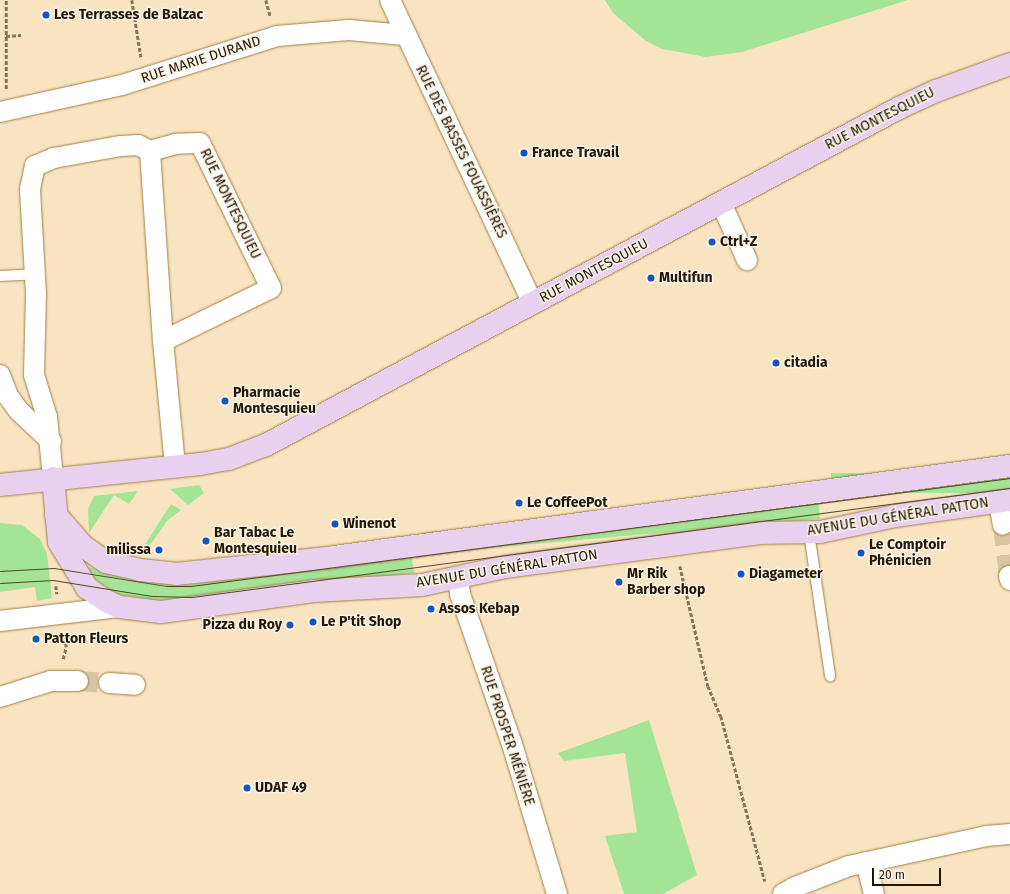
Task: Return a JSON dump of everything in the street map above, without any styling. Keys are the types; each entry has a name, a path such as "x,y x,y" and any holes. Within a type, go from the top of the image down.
{"street":[{"name":"RUE DES BASSES FOUASSIÈRES","path":"390,0 405,35 533,304"},
{"name":"RUE MARIE DURAND","path":"0,112 122,85 277,36 349,30 405,35"},
{"name":"RUE MONTESQUIEU","path":"0,485 229,459 266,445 899,108 936,91 1010,64"},
{"name":"RUE MONTESQUIEU","path":"150,152 176,144 200,142 270,288 163,341"},
{"path":"54,478 47,417 34,375 35,274 30,189 35,166 54,158 121,146 138,145 150,152 163,341 175,466"},
{"path":"721,203 747,260"},
{"path":"0,375 8,396 19,411 50,441"},
{"path":"56,515 83,546 106,562 140,570 176,574 318,559 1010,466"},
{"name":"AVENUE DU GÉNÉRAL PATTON","path":"54,478 59,542 87,588 108,602 120,607 161,612 314,591 422,585 499,568 760,533 809,533 895,516 1004,500"},
{"path":"1003,525 1004,500"},
{"name":"RUE PROSPER MÉNIÈRE","path":"458,577 460,594 512,744 557,894"},
{"path":"62,623 87,588"},
{"path":"0,621 62,623 120,607"},
{"path":"0,697 51,681 78,682"},
{"path":"109,683 135,685"},
{"path":"775,891 795,887 849,866 987,836 1010,834"},
{"path":"866,862 874,894"}],"lane":[{"path":"0,276 35,274"},
{"path":"809,533 830,676"}],"path":[{"path":"6,0 6,91"},
{"path":"132,0 142,63"},
{"path":"266,0 272,19"},
{"path":"6,36 21,35"},
{"path":"678,562 708,686 720,716 775,891"},
{"path":"51,681 65,653 62,623"}],"green space":[{"path":"605,0 908,0 742,52 706,57 662,49 646,41 613,13"},
{"path":"831,473 1010,473 1010,493 831,493"},
{"path":"199,485 204,493 188,505 170,489"},
{"path":"138,491 129,504 114,495 89,533 88,509 94,496"},
{"path":"818,498 820,519 424,554 423,533"},
{"path":"171,504 181,510 167,521 146,551 142,549"},
{"path":"0,523 22,525 40,539 47,554 52,598 37,601 35,587 0,592"},
{"path":"411,552 414,573 176,604 122,596 97,581 86,567 143,577"},
{"path":"649,720 697,875 663,894 624,894 605,836 637,832 625,753 564,761 558,753"}],"tunnel":[{"path":"1003,525 1009,576"},
{"path":"78,681 109,683"}],"tram line":[{"path":"0,571 54,568 166,586 191,586 1010,478"},
{"path":"0,583 53,580 152,596 192,597 1010,488"}],"place":[{"name":"Les Terrasses de Balzac","path":"46,15"},
{"name":"France Travail","path":"524,153"},
{"name":"Ctrl+Z","path":"712,242"},
{"name":"Multifun","path":"651,278"},
{"name":"citadia","path":"776,363"},
{"name":"Pharmacie Montesquieu","path":"225,401"},
{"name":"Le CoffeePot","path":"519,503"},
{"name":"Winenot","path":"335,524"},
{"name":"Bar Tabac Le Montesquieu","path":"206,541"},
{"name":"milissa","path":"159,550"},
{"name":"Le Comptoir Phénicien","path":"861,553"},
{"name":"Diagameter","path":"741,574"},
{"name":"Mr Rik Barber shop","path":"619,582"},
{"name":"Assos Kebap","path":"431,609"},
{"name":"Le P'tit Shop","path":"313,622"},
{"name":"Pizza du Roy","path":"290,625"},
{"name":"Patton Fleurs","path":"36,639"},
{"name":"UDAF 49","path":"247,788"}]}
